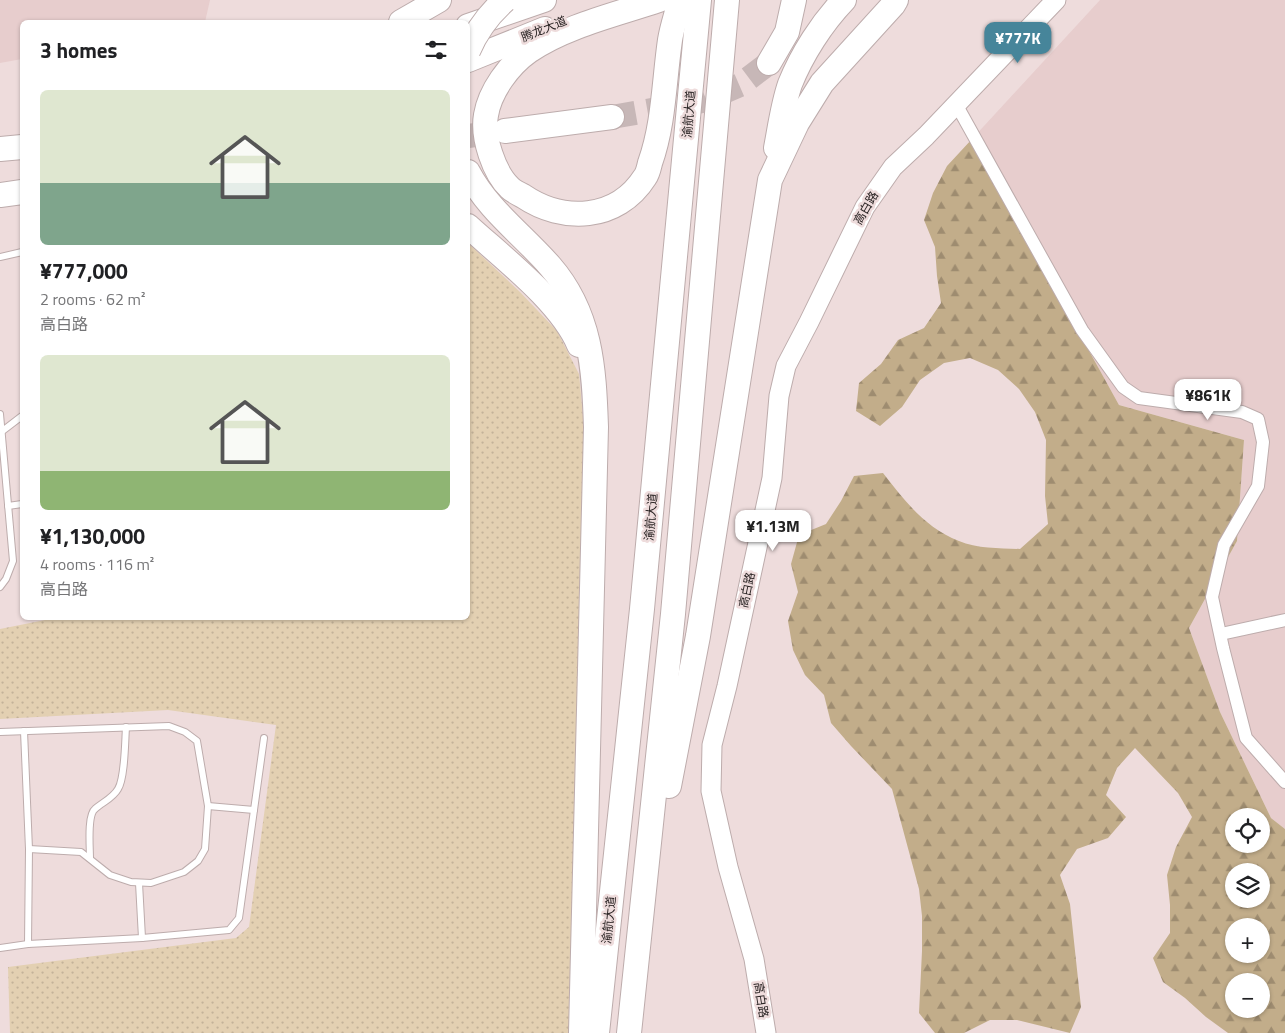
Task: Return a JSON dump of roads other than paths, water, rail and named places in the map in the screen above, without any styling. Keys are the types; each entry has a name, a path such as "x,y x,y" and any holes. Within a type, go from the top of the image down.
{"highway":[{"path":"404,20 439,0"},
{"path":"470,46 495,9 505,0"},
{"path":"470,25 544,0"},
{"name":"腾龙大道","path":"470,59 580,14 621,0"},
{"path":"659,0 559,34 528,51 510,68 493,94 485,116 487,144 496,168 510,188 536,205 567,214 599,212 624,201 646,176 657,145 670,38 680,0"},
{"name":"渝航大道","path":"597,1033 643,600 699,0"},
{"path":"769,63 787,32 794,0"},
{"path":"638,942 698,636 781,119 790,84 808,49 833,12 844,0"},
{"path":"770,180 797,123 822,82 895,3"},
{"path":"629,1033 673,614 726,11"},
{"path":"505,131 612,117"},
{"path":"0,150 20,147"},
{"path":"470,176 476,188 496,212 550,267 577,306 587,337 594,382 596,437 581,1033"},
{"path":"0,195 20,192"},
{"path":"470,228 538,289 562,317 578,341 594,382"}],"street":[{"name":"高白路","path":"766,1033 754,959 728,867 711,791 712,745 772,478 778,396 786,366 865,206 893,167 1056,0"},
{"path":"956,104 1082,330 1123,387 1139,398 1242,412 1258,419 1263,442 1258,486 1224,545 1212,597 1246,738 1285,782"},
{"path":"1220,634 1285,620"}],"lane":[{"path":"0,257 20,252"},
{"path":"0,414 13,561 6,579 0,587"},
{"path":"1,432 20,418"},
{"path":"8,506 20,504"},
{"path":"0,732 169,726 185,732 197,741 208,806 205,849 198,861 184,872 152,883 131,882 110,875 81,852 29,849"},
{"path":"90,858 90,818 92,810 110,798 120,788 124,765 126,727"},
{"path":"24,731 29,849 28,944"},
{"path":"0,948 28,944 142,938 229,930 239,918 264,738"},
{"path":"208,806 254,810"},
{"path":"139,883 142,938"}],"tunnel":[{"path":"612,117 703,101 740,85 769,63"},
{"path":"470,136 505,131"}]}
